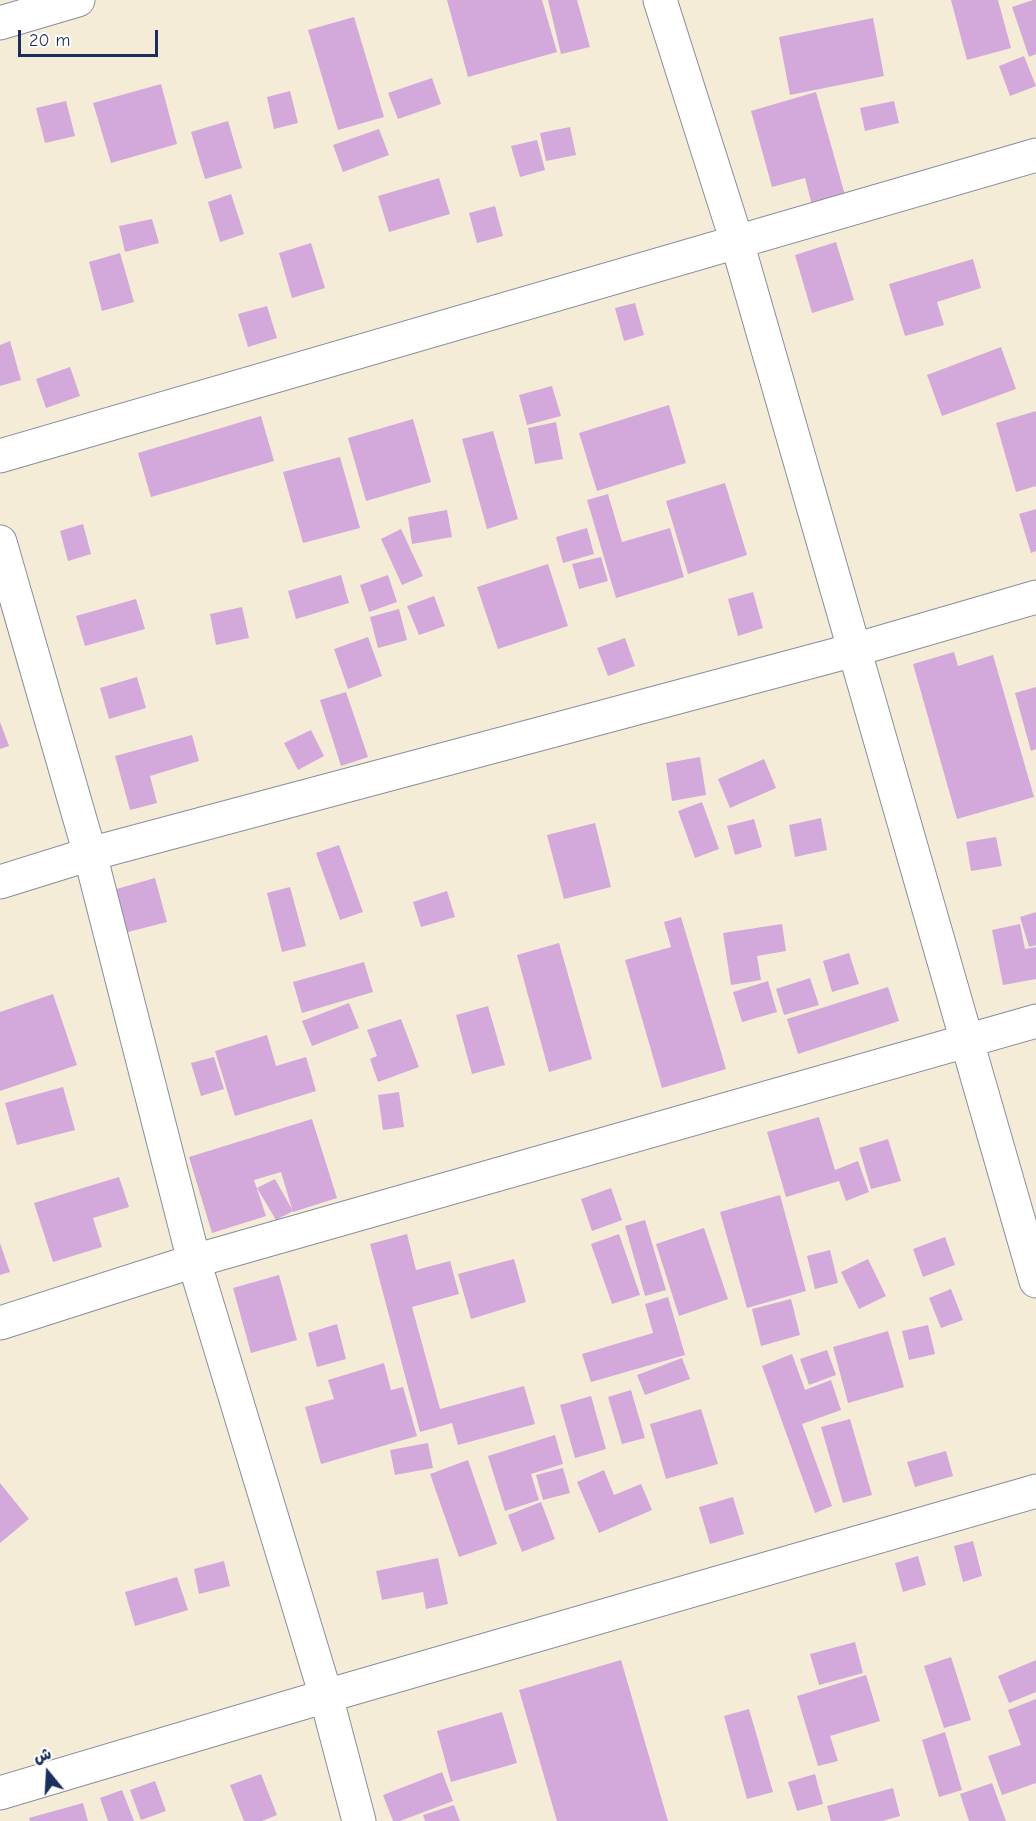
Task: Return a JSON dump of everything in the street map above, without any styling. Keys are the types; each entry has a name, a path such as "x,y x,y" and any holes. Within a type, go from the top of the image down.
{"street":[{"path":"0,23 78,0"},
{"path":"660,0 737,242 1036,1281"},
{"path":"0,456 1036,155"},
{"path":"0,542 90,854 194,1261 326,1696 359,1821"},
{"path":"0,882 90,854 854,650 1036,597"},
{"path":"0,1323 194,1261 1036,1021"},
{"path":"0,1793 326,1696 1036,1491"}],"building":[{"path":"447,0 542,0 557,52 468,77"},
{"path":"548,0 577,0 590,47 561,54"},
{"path":"951,0 998,0 1011,48 967,60"},
{"path":"1036,0 1036,54 1029,57 1012,7"},
{"path":"354,17 384,117 338,130 308,30"},
{"path":"873,18 884,76 790,95 779,37"},
{"path":"1024,56 1036,86 1010,96 999,66"},
{"path":"432,78 441,104 398,119 388,93"},
{"path":"161,84 177,144 111,163 93,103"},
{"path":"290,91 298,123 274,129 267,97"},
{"path":"816,92 845,195 812,205 805,178 772,187 751,111"},
{"path":"66,101 75,136 45,143 36,108"},
{"path":"894,101 899,123 865,131 860,108"},
{"path":"228,121 242,168 205,179 191,132"},
{"path":"570,127 576,155 546,161 540,133"},
{"path":"379,129 389,155 343,172 333,145"},
{"path":"537,140 545,170 520,177 511,146"},
{"path":"439,178 450,214 389,232 378,196"},
{"path":"231,194 244,234 220,242 208,202"},
{"path":"495,206 503,236 477,243 469,213"},
{"path":"152,219 159,243 125,252 119,226"},
{"path":"836,242 854,300 812,313 795,255"},
{"path":"311,243 325,288 292,298 279,253"},
{"path":"120,253 134,302 102,311 89,262"},
{"path":"973,259 981,288 937,302 944,325 905,336 889,284"},
{"path":"635,303 644,335 624,341 615,308"},
{"path":"267,306 277,338 248,347 238,314"},
{"path":"10,341 21,380 0,386 0,345"},
{"path":"1001,347 1016,389 942,416 927,375"},
{"path":"70,367 80,396 46,408 36,379"},
{"path":"552,386 561,416 527,425 519,395"},
{"path":"669,405 686,463 597,491 579,433"},
{"path":"1036,411 1036,486 1016,492 996,423"},
{"path":"261,416 274,461 151,497 138,453"},
{"path":"413,419 431,482 366,501 348,438"},
{"path":"556,422 563,459 535,464 528,428"},
{"path":"493,431 518,519 487,529 462,439"},
{"path":"340,457 360,528 303,543 283,472"},
{"path":"725,483 747,555 688,574 666,501"},
{"path":"608,494 622,542 670,528 684,577 616,598 587,500"},
{"path":"1036,509 1036,551 1031,553 1019,514"},
{"path":"447,510 452,537 412,544 408,517"},
{"path":"83,524 91,554 68,561 60,531"},
{"path":"587,528 594,554 563,563 556,537"},
{"path":"401,529 423,576 402,585 381,539"},
{"path":"601,557 608,581 579,589 572,564"},
{"path":"548,564 568,626 498,649 477,587"},
{"path":"341,575 349,603 296,619 288,591"},
{"path":"388,575 397,602 369,612 360,585"},
{"path":"753,592 763,628 738,636 728,599"},
{"path":"434,596 445,626 419,635 407,606"},
{"path":"136,599 145,629 85,646 76,616"},
{"path":"242,607 249,638 216,645 210,614"},
{"path":"399,609 407,640 378,648 370,617"},
{"path":"368,637 382,676 348,689 334,649"},
{"path":"625,638 635,666 608,676 597,648"},
{"path":"954,652 958,666 993,655 1034,797 957,819 913,664"},
{"path":"137,677 146,708 109,719 100,688"},
{"path":"1036,687 1036,749 1031,751 1015,693"},
{"path":"346,692 368,757 341,766 320,700"},
{"path":"0,722 9,746 0,749"},
{"path":"311,730 324,756 298,770 284,743"},
{"path":"192,735 199,761 150,776 157,803 130,810 115,756"},
{"path":"700,757 706,795 672,801 666,763"},
{"path":"764,759 776,788 730,808 718,779"},
{"path":"702,802 719,849 695,858 678,811"},
{"path":"821,818 827,850 795,857 789,825"},
{"path":"754,819 762,847 735,855 727,826"},
{"path":"595,823 611,887 564,899 547,835"},
{"path":"996,837 1002,866 971,871 966,842"},
{"path":"339,845 363,912 340,920 316,853"},
{"path":"155,878 167,922 124,933 113,890"},
{"path":"290,887 306,946 282,952 267,893"},
{"path":"447,891 455,917 421,927 413,902"},
{"path":"1036,912 1036,945 1029,947 1020,917"},
{"path":"681,917 726,1069 662,1088 625,960 671,947 664,922"},
{"path":"782,924 786,951 757,956 761,980 731,985 723,933"},
{"path":"1020,924 1025,949 1036,947 1036,979 1003,985 992,930"},
{"path":"559,943 592,1059 549,1072 517,955"},
{"path":"849,953 859,984 832,992 823,961"},
{"path":"364,962 373,992 302,1013 293,982"},
{"path":"810,978 819,1005 784,1015 776,989"},
{"path":"768,981 777,1012 742,1022 733,992"},
{"path":"888,987 899,1021 798,1054 787,1019"},
{"path":"53,994 77,1065 0,1091 0,1012"},
{"path":"349,1003 359,1028 312,1046 302,1021"},
{"path":"488,1006 505,1065 472,1074 456,1015"},
{"path":"401,1019 419,1067 378,1082 370,1059 377,1056 367,1030"},
{"path":"267,1035 276,1066 306,1057 316,1091 235,1116 215,1051"},
{"path":"214,1057 224,1089 201,1096 191,1063"},
{"path":"63,1087 75,1130 17,1145 5,1103"},
{"path":"399,1092 404,1127 383,1130 378,1095"},
{"path":"819,1117 835,1170 858,1161 869,1192 846,1201 839,1181 786,1197 767,1132"},
{"path":"312,1119 337,1198 293,1212 281,1172 254,1180 266,1216 212,1233 189,1157"},
{"path":"888,1139 901,1181 871,1189 859,1148"},
{"path":"119,1177 129,1207 93,1218 102,1247 53,1262 34,1203"},
{"path":"275,1179 293,1211 276,1220 257,1188"},
{"path":"611,1188 622,1220 592,1231 581,1199"},
{"path":"780,1195 806,1291 747,1308 720,1212"},
{"path":"645,1220 666,1290 645,1296 625,1226"},
{"path":"704,1228 728,1299 679,1316 656,1244"},
{"path":"407,1234 416,1270 450,1261 459,1294 412,1307 440,1409 524,1386 535,1424 458,1445 452,1423 420,1432 370,1244"},
{"path":"619,1234 640,1295 612,1304 591,1244"},
{"path":"945,1237 955,1265 923,1277 913,1249"},
{"path":"0,1243 10,1272 0,1275"},
{"path":"830,1250 838,1283 815,1289 807,1256"},
{"path":"514,1259 526,1302 471,1319 458,1274"},
{"path":"868,1259 886,1296 859,1309 841,1272"},
{"path":"279,1275 297,1340 251,1353 233,1288"},
{"path":"951,1289 963,1320 941,1328 929,1298"},
{"path":"668,1297 685,1355 591,1382 582,1354 653,1333 645,1304"},
{"path":"791,1299 800,1335 761,1346 752,1309"},
{"path":"337,1324 346,1359 317,1367 308,1333"},
{"path":"928,1325 935,1354 909,1360 902,1331"},
{"path":"888,1331 904,1387 848,1403 833,1347"},
{"path":"827,1350 836,1375 809,1385 800,1359"},
{"path":"792,1354 805,1390 831,1380 841,1410 802,1424 832,1506 815,1513 762,1366"},
{"path":"682,1358 690,1379 645,1395 637,1375"},
{"path":"384,1363 391,1390 403,1387 417,1436 321,1464 305,1407 334,1399 328,1380"},
{"path":"631,1390 645,1438 622,1444 608,1397"},
{"path":"591,1396 606,1449 575,1458 560,1405"},
{"path":"701,1409 718,1464 666,1479 650,1424"},
{"path":"850,1419 872,1495 843,1503 821,1427"},
{"path":"555,1435 563,1464 531,1474 539,1500 505,1511 488,1456"},
{"path":"428,1443 433,1468 395,1475 390,1450"},
{"path":"946,1451 953,1476 915,1487 907,1462"},
{"path":"468,1460 497,1544 459,1557 430,1474"},
{"path":"563,1468 570,1493 543,1500 536,1475"},
{"path":"604,1470 614,1495 641,1484 652,1510 599,1533 577,1482"},
{"path":"0,1483 29,1519 0,1543"},
{"path":"733,1497 744,1534 710,1544 699,1507"},
{"path":"541,1502 555,1539 522,1552 508,1515"},
{"path":"973,1541 982,1576 963,1582 954,1546"},
{"path":"918,1556 926,1585 903,1592 895,1563"},
{"path":"438,1558 448,1604 426,1609 423,1592 382,1600 376,1571"},
{"path":"224,1561 230,1586 199,1594 194,1569"},
{"path":"177,1577 188,1610 135,1626 125,1592"},
{"path":"855,1642 863,1673 819,1685 810,1654"},
{"path":"951,1657 971,1720 944,1728 924,1666"},
{"path":"621,1660 668,1821 557,1821 519,1690"},
{"path":"1036,1660 1036,1692 1009,1703 998,1676"},
{"path":"866,1675 880,1721 830,1736 838,1761 818,1766 797,1696"},
{"path":"1036,1699 1036,1783 1002,1795 988,1756 1021,1745 1008,1710"},
{"path":"749,1709 773,1792 747,1799 724,1716"},
{"path":"502,1712 517,1763 451,1782 437,1731"},
{"path":"945,1732 962,1790 939,1797 922,1740"},
{"path":"442,1772 453,1801 400,1821 393,1821 383,1795"},
{"path":"261,1774 277,1815 262,1821 244,1821 230,1785"},
{"path":"815,1774 823,1804 797,1811 788,1782"},
{"path":"155,1781 166,1811 141,1820 130,1790"},
{"path":"992,1783 1006,1821 969,1821 960,1794"},
{"path":"893,1788 900,1816 882,1821 831,1821 827,1806"},
{"path":"122,1790 134,1821 108,1821 100,1798"},
{"path":"83,1803 88,1821 30,1821 29,1818"},
{"path":"454,1805 460,1821 425,1821 423,1815"}]}
